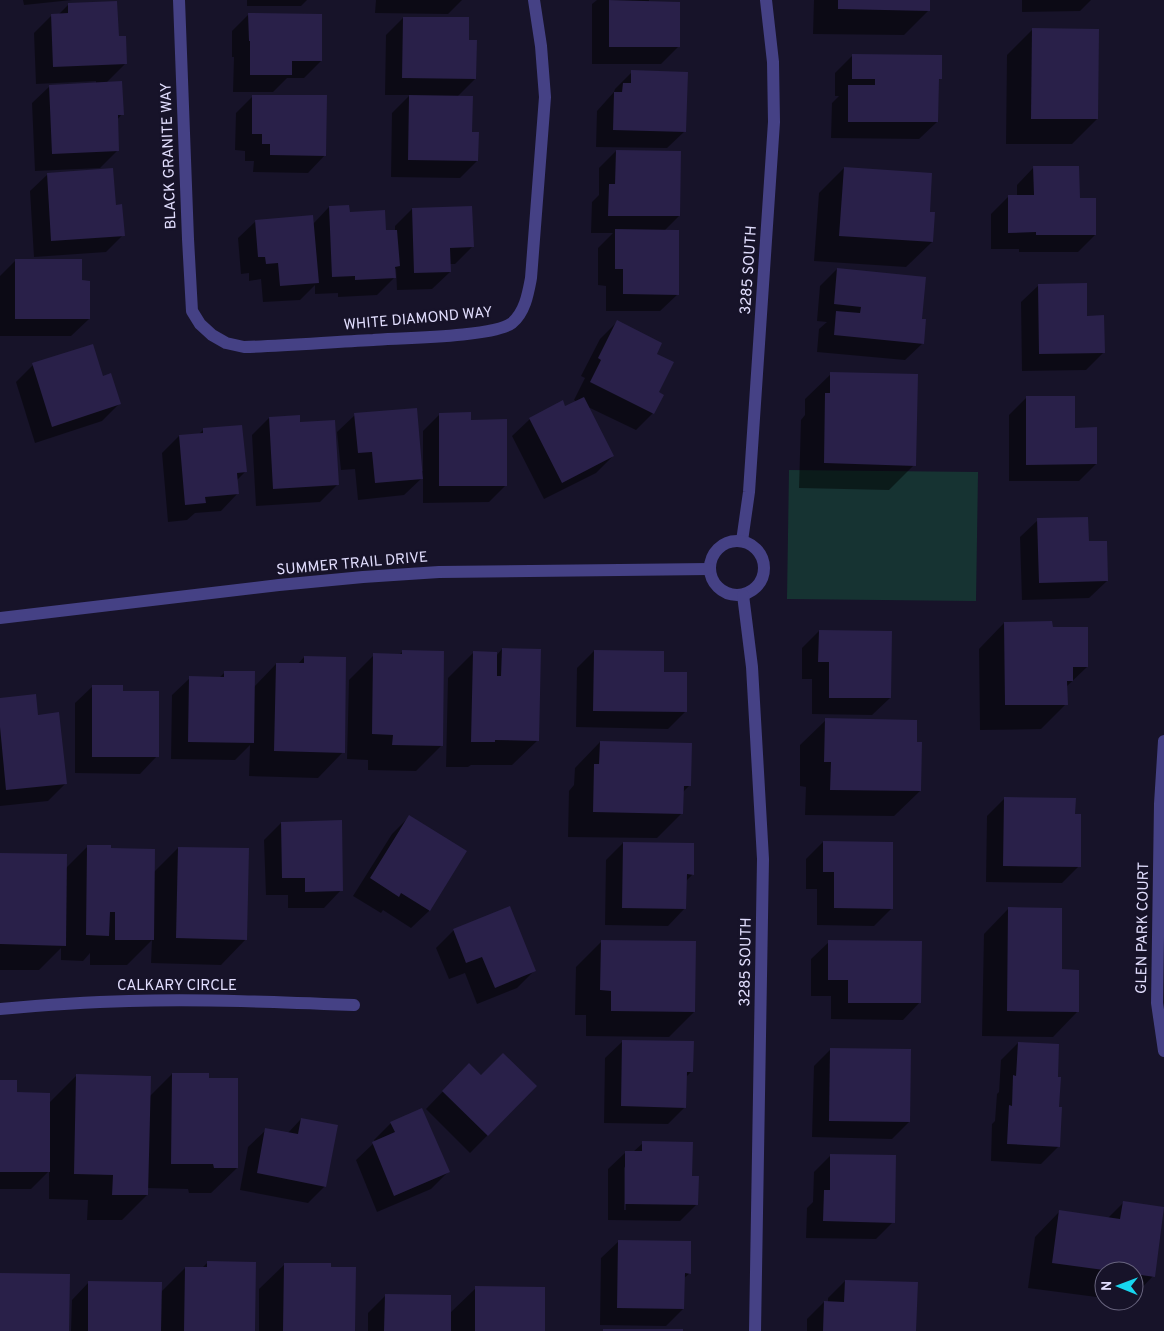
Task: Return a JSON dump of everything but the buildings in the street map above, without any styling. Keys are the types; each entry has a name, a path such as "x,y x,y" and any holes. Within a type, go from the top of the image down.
{"street":[{"name":"BLACK GRANITE WAY","path":"179,0 192,311"},
{"name":"WHITE DIAMOND WAY","path":"192,311 200,324 212,335 226,343 244,347 466,333 488,331 511,323 521,311 528,296 531,278 544,120 544,74 534,0"},
{"name":"3285 SOUTH","path":"742,541 749,492 774,122 772,62 766,0"},
{"path":"742,541 754,547 762,556 764,568 761,580 754,590 743,595 730,595 720,590 712,581 709,569 712,557 719,547 730,542 742,541"},
{"name":"SUMMER TRAIL DRIVE","path":"0,618 363,577 439,572 709,569"},
{"name":"3285 SOUTH","path":"743,595 752,667 763,859 755,1331"},
{"name":"GLEN PARK COURT","path":"1164,741 1157,1003 1164,1051"},
{"name":"CALKARY CIRCLE","path":"0,1009 130,1001 269,1002 354,1006"}],"green space":[{"path":"789,470 978,472 976,601 787,599"}]}
